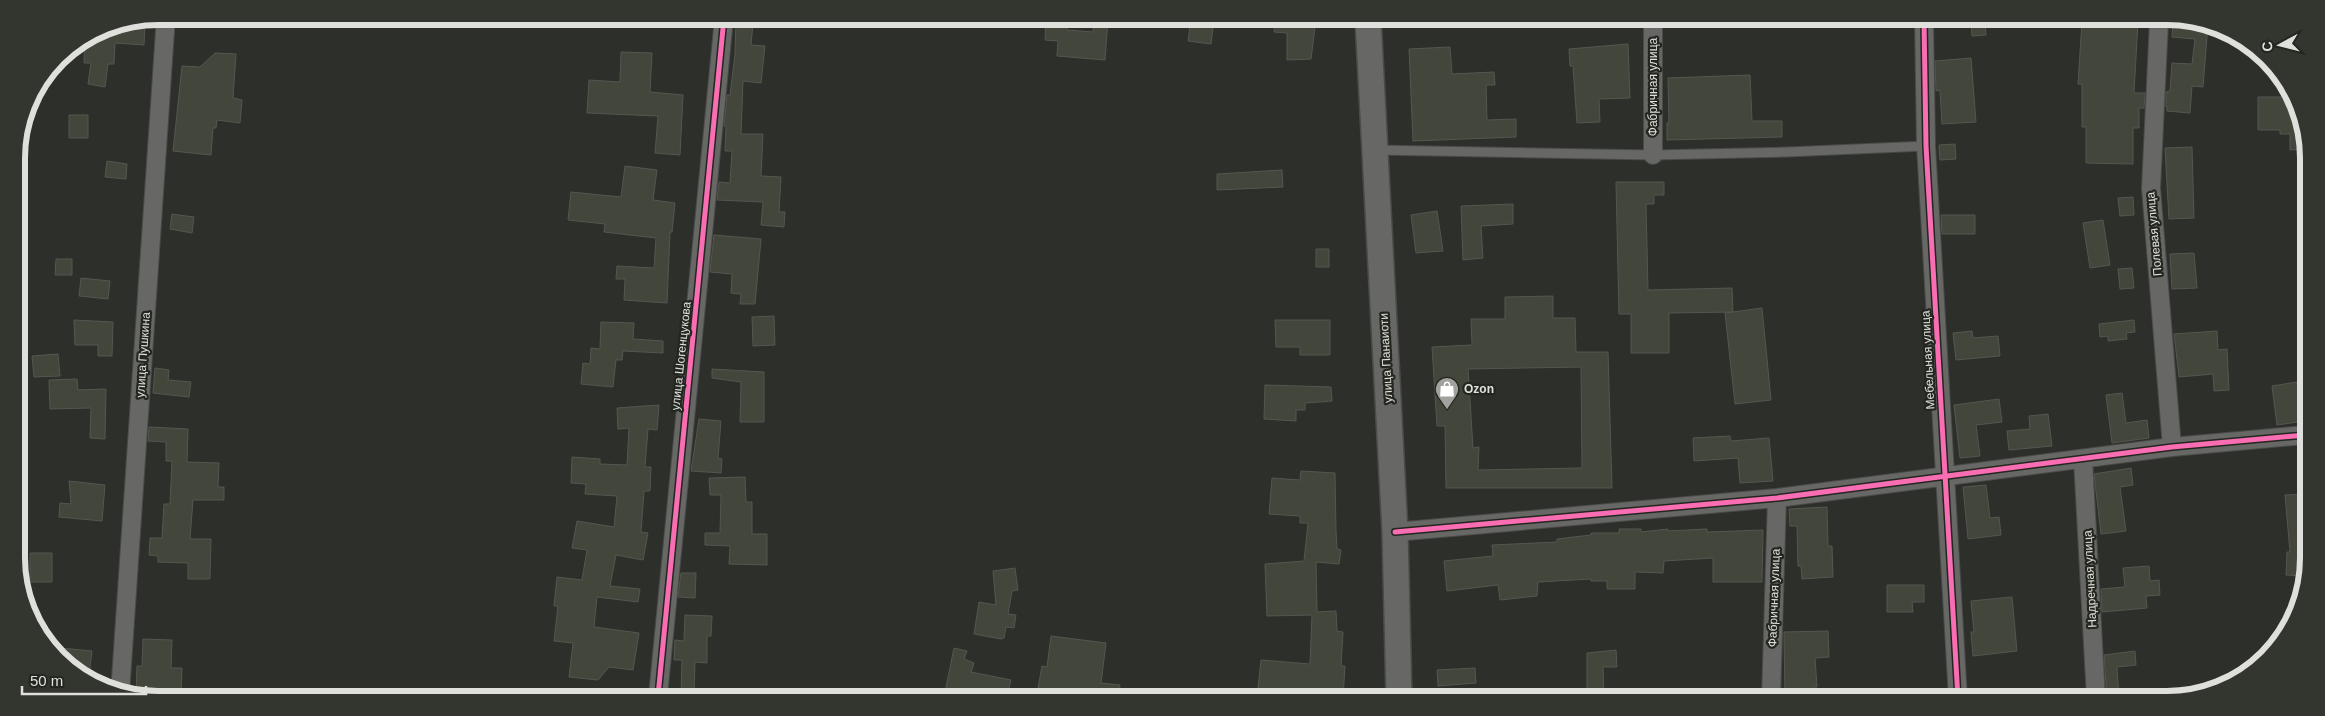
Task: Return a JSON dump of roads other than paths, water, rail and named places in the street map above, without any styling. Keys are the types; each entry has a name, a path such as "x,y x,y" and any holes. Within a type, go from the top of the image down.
{"street":[{"name":"улица Пушкина","path":"121,685 165,25"},
{"name":"улица Шогенцукова","path":"658,691 723,25"},
{"name":"улица Панаиоти","path":"1368,25 1395,532 1399,691"},
{"name":"Фабричная улица","path":"1653,25 1653,155"},
{"name":"Мебельная улица","path":"1924,25 1926,146 1958,691"},
{"name":"Полевая улица","path":"2159,25 2150,188 2172,447"},
{"path":"1395,532 1777,498 2172,447 2300,435"},
{"name":"Надречная улица","path":"2083,459 2096,691"},
{"name":"Фабричная улица","path":"1771,691 1777,498"}],"lane":[{"path":"1376,150 1653,155 1926,146"}],"place":[{"name":"Ozon","path":"1447,410"}]}
